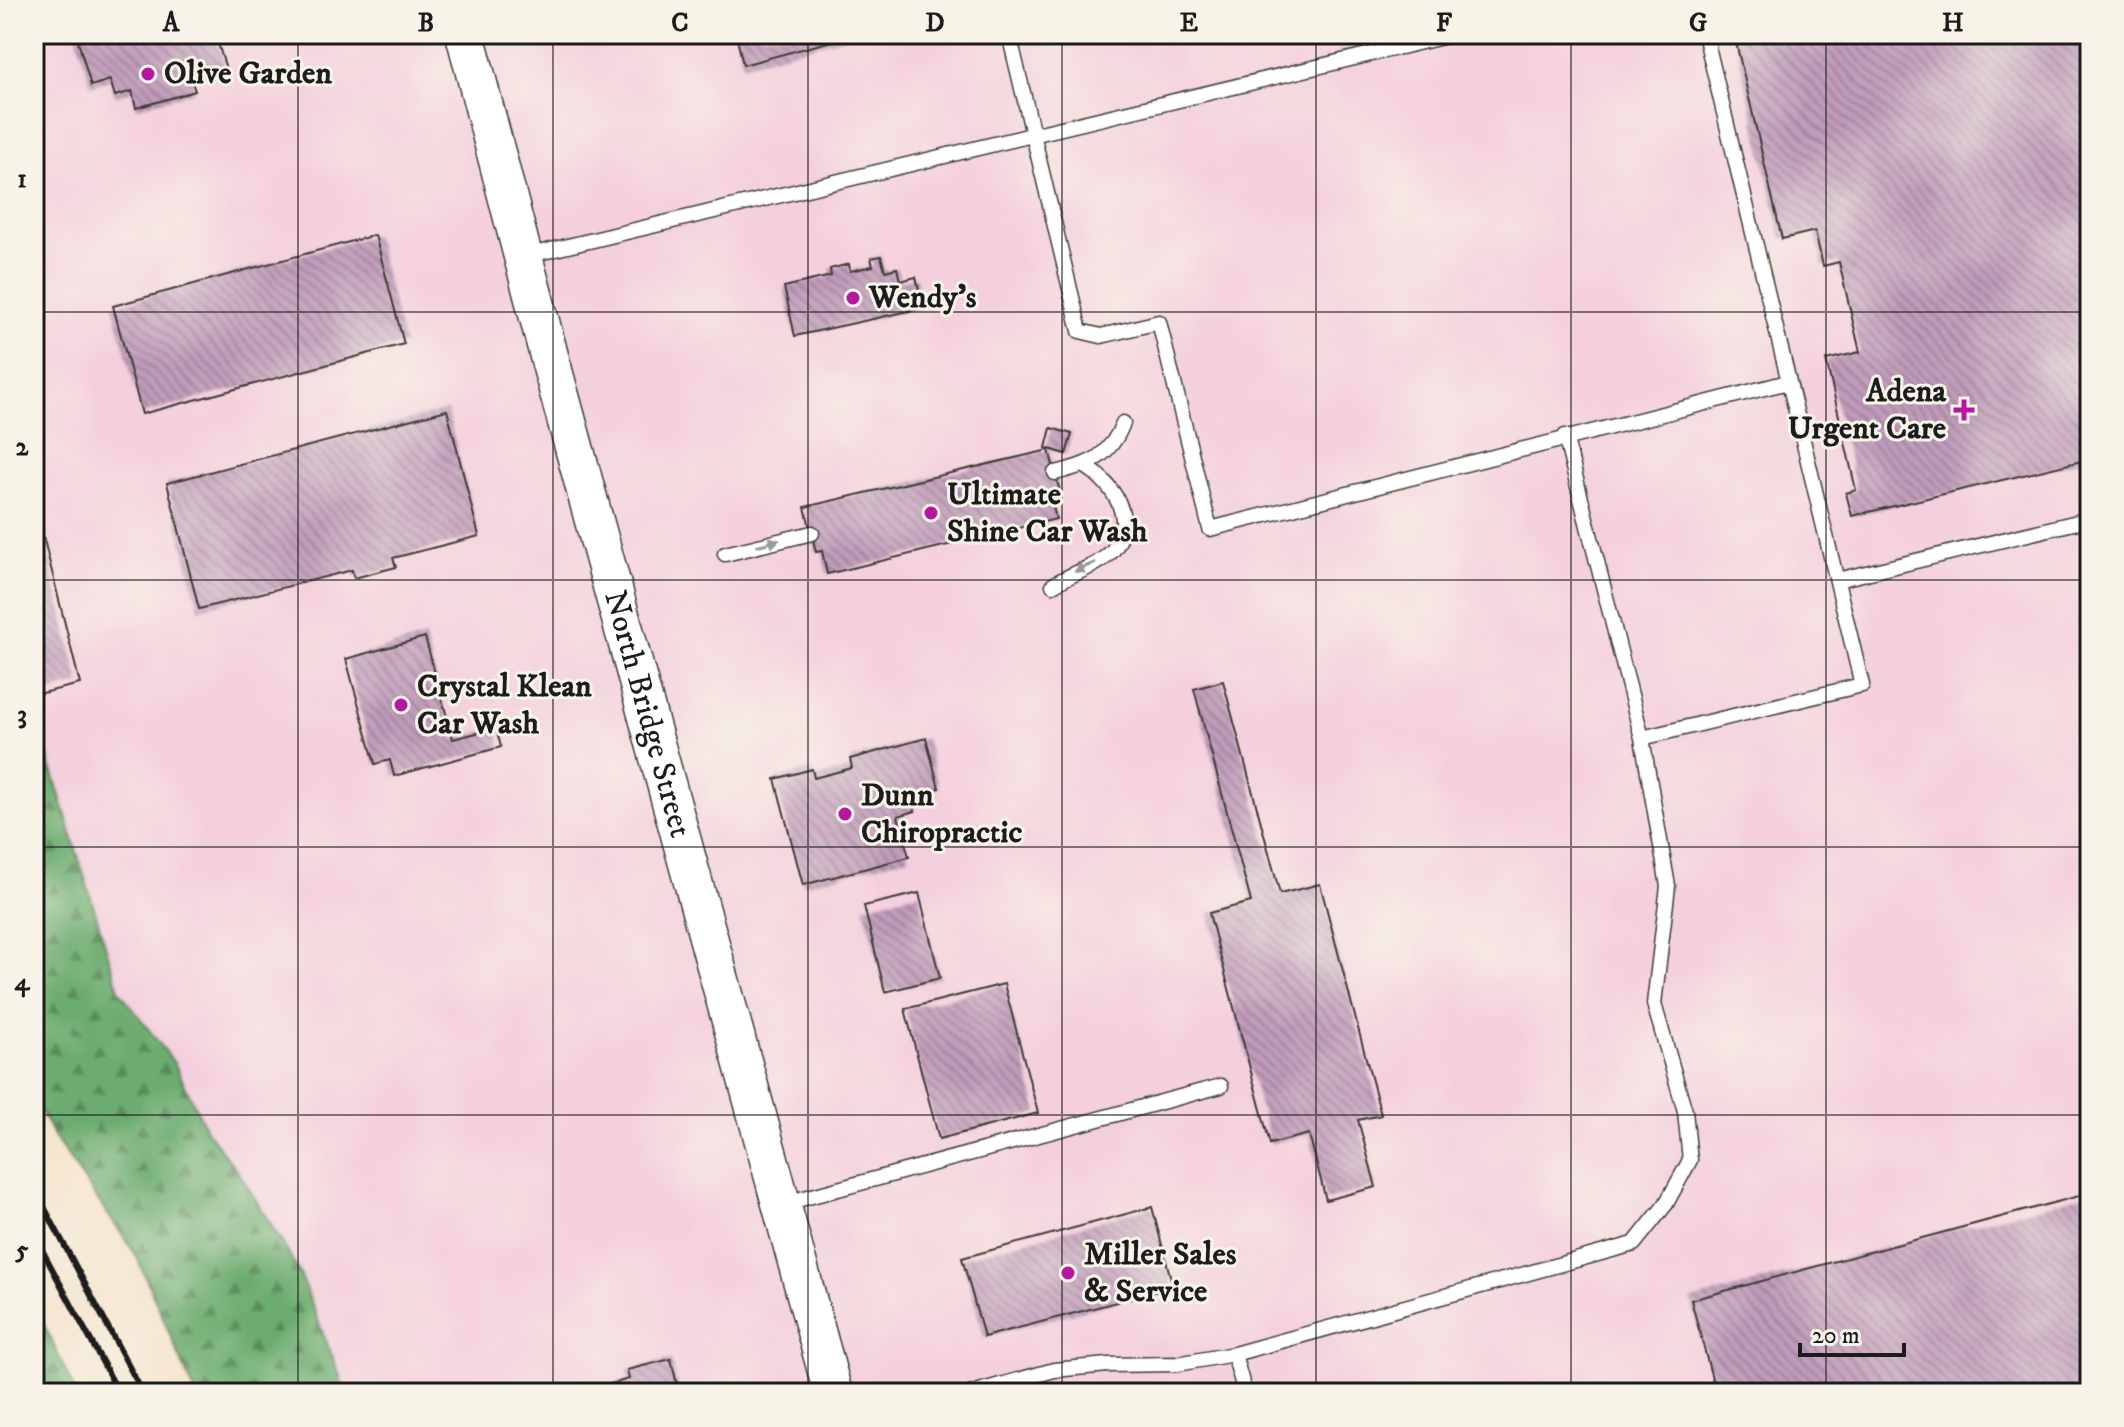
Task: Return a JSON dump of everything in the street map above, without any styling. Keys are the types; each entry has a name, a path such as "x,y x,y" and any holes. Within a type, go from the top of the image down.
{"main road":[{"name":"North Bridge Street","path":"465,34 833,1393"}],"lane":[{"path":"1009,34 1080,331 1101,336 1159,322 1210,529 1565,436 1788,382"},
{"path":"523,256 1455,34"},
{"path":"1642,738 1862,685 1705,34"},
{"path":"1055,473 1085,466 1106,454 1123,423"},
{"path":"972,1393 1054,1370 1177,1364 1234,1354 1634,1244 1666,1204 1690,1160 1685,1111 1654,1004 1668,886 1642,738 1565,436"},
{"path":"1053,585 1112,551 1121,536 1123,521 1113,491 1106,481 1085,466"},
{"path":"1837,580 2090,519"},
{"path":"725,554 812,533"},
{"path":"782,1205 1221,1086"},
{"path":"1234,1354 1245,1393"}],"shaded area":[{"path":"34,34 2090,34 2090,1393 228,1393 34,1018"}],"green space":[{"path":"34,711 119,990 174,1063 207,1131 241,1176 300,1274 341,1379 343,1393 195,1393 136,1255 54,1137 34,1098"},
{"path":"34,1303 76,1393 34,1393"}],"building":[{"name":"Olive Garden","path":"76,34 215,34 226,69 191,79 195,91 136,108 132,91 115,96 110,80 91,86"},
{"path":"736,34 854,34 854,35 743,65"},
{"path":"1734,34 2090,34 2090,459 1852,516 1846,493 1856,490 1826,360 1860,352 1839,262 1823,266 1815,231 1782,239"},
{"path":"375,235 404,344 142,414 113,306"},
{"name":"Wendy's","path":"881,256 885,271 897,268 900,281 916,277 923,308 795,336 784,287 831,276 830,269 849,264 850,271 873,266 871,258"},
{"path":"447,410 479,536 393,558 396,567 354,578 352,570 199,609 167,483"},
{"path":"1051,428 1072,434 1066,454 1046,448"},
{"name":"Ultimate Shine Car Wash","path":"1049,450 1060,492 1050,494 1056,519 827,574 822,551 816,552 805,507"},
{"path":"34,500 80,684 34,695"},
{"name":"Crystal Klean Car Wash","path":"425,637 453,739 496,728 501,747 394,776 390,760 375,764 346,659"},
{"path":"1223,681 1280,894 1320,884 1381,1115 1358,1120 1376,1187 1326,1200 1309,1134 1270,1144 1209,913 1251,902 1194,689"},
{"name":"Dunn Chiropractic","path":"926,738 939,788 911,796 915,811 898,816 909,857 803,885 775,779 812,769 814,778 852,768 850,759"},
{"path":"919,893 940,978 885,992 864,906"},
{"path":"1004,984 1038,1113 939,1139 905,1009"},
{"path":"2090,1193 2090,1393 1716,1393 1691,1300"},
{"name":"Miller Sales & Service","path":"1152,1207 1173,1287 984,1337 962,1258"},
{"path":"671,1359 679,1393 579,1393 629,1379 627,1370"}],"railway":[{"path":"34,1188 143,1393"},
{"path":"34,1235 119,1393"}],"place":[{"name":"Olive Garden","path":"148,74"},
{"name":"Wendy's","path":"853,298"},
{"name":"Adena Urgent Care","path":"1964,410"},
{"name":"Ultimate Shine Car Wash","path":"931,513"},
{"name":"Crystal Klean Car Wash","path":"401,705"},
{"name":"Dunn Chiropractic","path":"845,814"},
{"name":"Miller Sales & Service","path":"1068,1273"}]}
